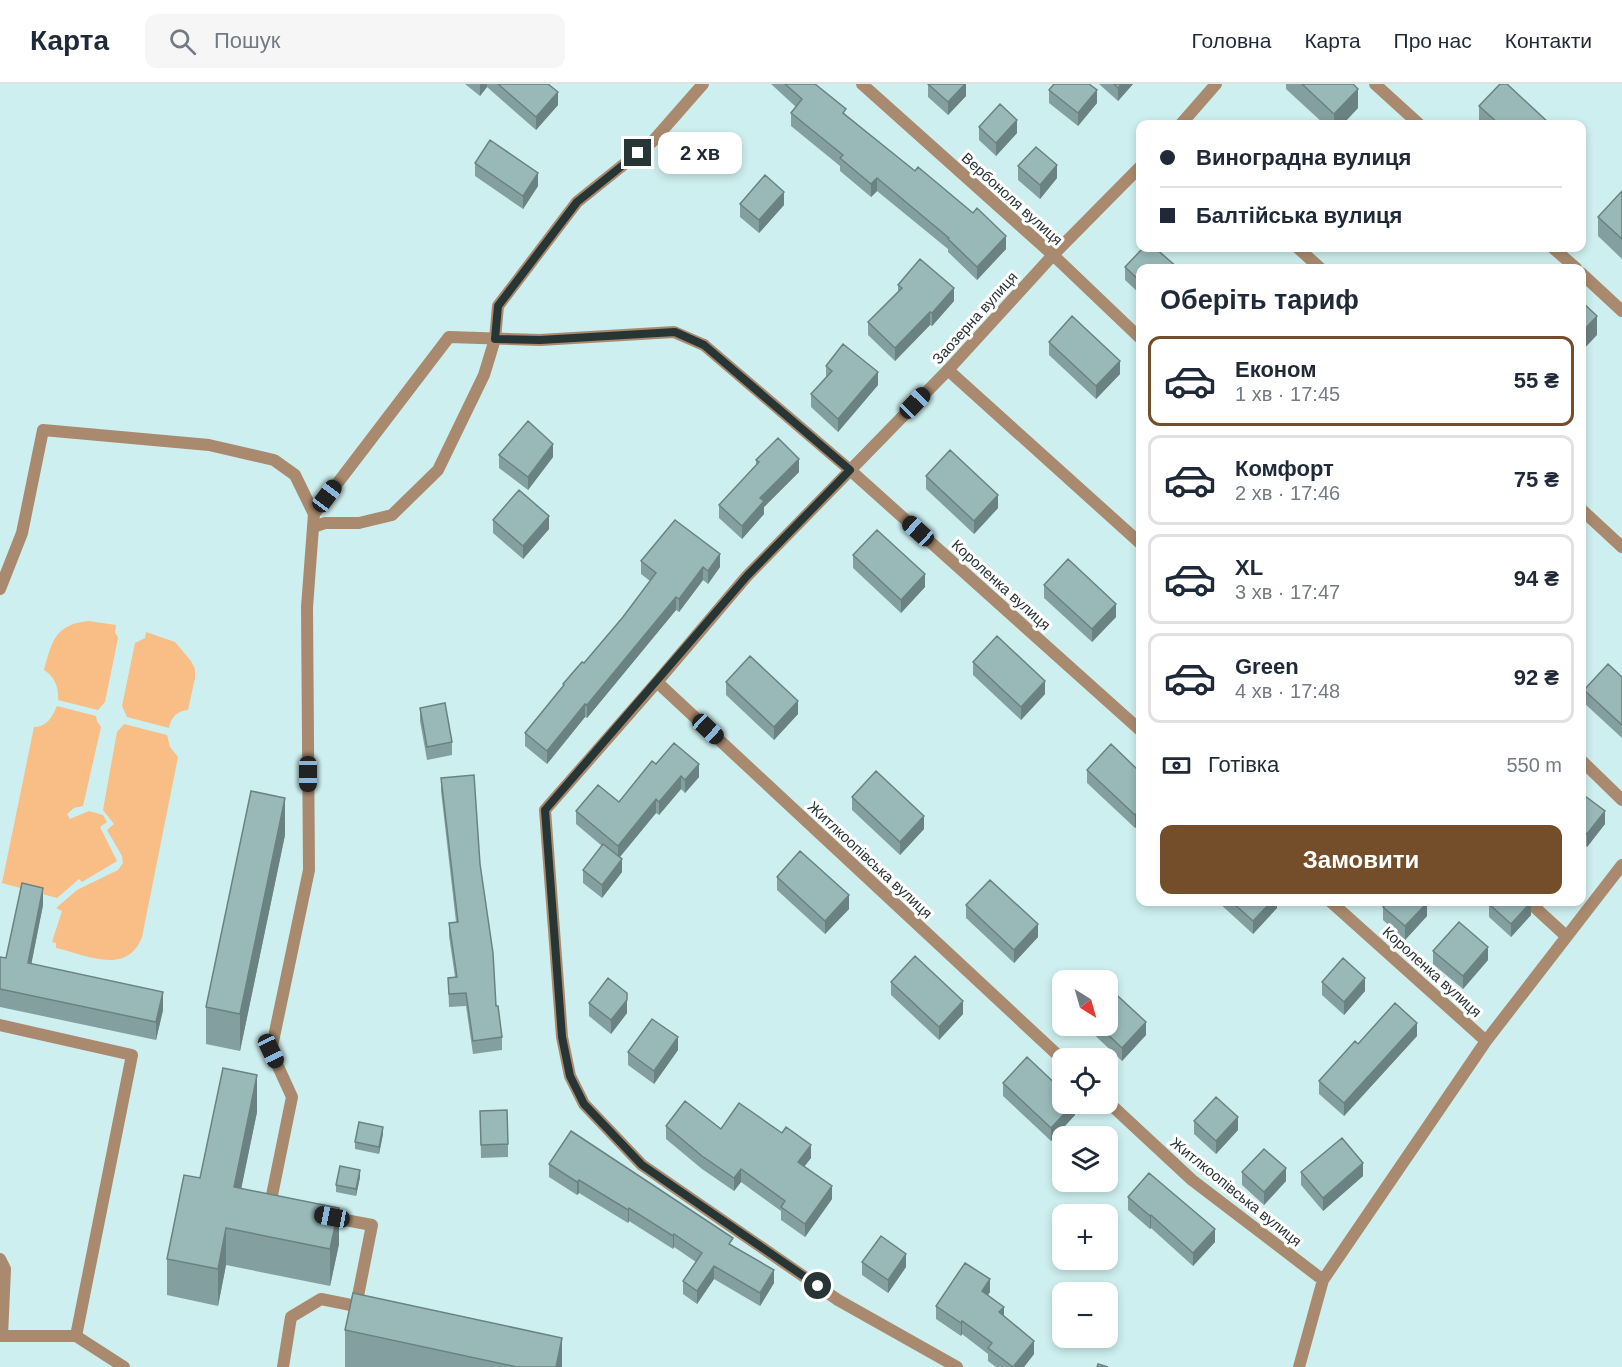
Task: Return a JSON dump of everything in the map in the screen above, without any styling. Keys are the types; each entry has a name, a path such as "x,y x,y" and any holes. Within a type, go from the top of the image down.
{"street":[{"path":"313,527 325,523 359,523 392,515 438,470 484,375 495,339 498,306 577,202 653,141 703,84"},
{"name":"Вербоноля вулиця","path":"862,84 1053,255 1136,334"},
{"path":"1184,120 1216,84"},
{"path":"1374,84 1414,120"},
{"name":"Заозерна вулиця","path":"957,1367 838,1300 642,1165 584,1104 570,1076 562,1037 545,810 747,576 948,370 1053,255 1136,171"},
{"path":"1302,252 1316,264"},
{"path":"1558,252 1571,264"},
{"path":"1586,278 1622,311"},
{"name":"Короленка вулиця","path":"314,514 449,337 540,340 675,332 704,345 850,470 1136,726"},
{"path":"948,370 1136,539"},
{"path":"0,589 22,533 43,430 209,445 274,460 295,475 314,514 307,607 309,870 271,1051 292,1098 270,1205 293,1209"},
{"path":"1586,514 1622,547"},
{"name":"Житлкоопівська вулиця","path":"657,682 1052,1050"},
{"path":"1586,765 1622,800"},
{"path":"1299,1367 1323,1280 1486,1041 1622,865"},
{"name":"Короленка вулиця","path":"1335,906 1486,1041"},
{"path":"1533,906 1566,936"},
{"path":"0,1025 132,1055 76,1336"},
{"name":"Житлкоопівська вулиця","path":"1118,1111 1192,1180 1323,1280"},
{"path":"283,1367 291,1317 321,1299 356,1306 372,1225 316,1214"},
{"path":"0,1259 5,1269 1,1336 76,1336 124,1367"}],"shaded area":[{"path":"88,621 116,625 115,632 118,638 105,702 98,710 58,700 55,683 44,670 56,636 68,626"},
{"path":"146,632 175,642 195,669 188,710 175,715 169,728 127,717 122,706 135,643 145,638"},
{"path":"57,706 96,716 101,727 83,806 74,808 67,814 70,819 89,811 103,815 107,822 100,827 117,861 82,882 79,879 57,898 2,883 34,727 46,723"},
{"path":"124,724 167,735 170,747 178,757 142,937 135,949 127,956 105,960 56,948 56,943 52,942 62,911 56,908 77,890 118,870 123,863 122,856 107,830 114,824 103,810 117,732"}],"building":[{"path":"498,84 548,84 558,92 536,117"},
{"path":"785,84 815,84 846,109 843,113 915,171 918,167 973,213 977,208 1006,236 977,267 949,238 877,178 871,184 840,158 843,155 791,113 802,99"},
{"path":"928,84 965,84 948,102"},
{"path":"1054,84 1089,84 1097,90 1078,113 1049,90"},
{"path":"1302,84 1353,84 1358,89 1334,114"},
{"path":"1500,84 1507,84 1546,120 1495,120 1479,106"},
{"path":"1000,104 1017,120 996,143 979,127"},
{"path":"490,140 538,173 523,196 475,163"},
{"path":"1036,147 1057,165 1040,185 1018,166"},
{"path":"765,175 784,192 759,220 740,204"},
{"path":"1622,191 1622,239 1598,217"},
{"path":"1139,252 1160,252 1173,264 1136,264 1136,277 1125,267"},
{"path":"920,259 954,288 932,313 930,312 895,348 868,322 902,288 898,285"},
{"path":"1586,306 1597,316 1586,328"},
{"path":"1072,316 1120,361 1096,386 1049,342"},
{"path":"843,344 878,372 838,419 811,394 832,371 826,366"},
{"path":"528,421 553,444 528,477 499,455"},
{"path":"778,438 799,459 760,498 764,501 742,526 719,505 759,462 756,460"},
{"path":"950,450 998,495 974,521 926,476"},
{"path":"519,490 549,516 523,546 493,520"},
{"path":"675,520 720,554 708,571 703,567 679,599 676,597 547,751 525,733 563,684 623,617 656,573 641,561"},
{"path":"877,530 925,574 901,600 853,555"},
{"path":"1068,559 1116,604 1092,629 1044,585"},
{"path":"997,636 1045,681 1021,707 973,662"},
{"path":"750,656 798,701 774,727 726,682"},
{"path":"1608,664 1622,677 1622,725 1586,692 1586,688"},
{"path":"445,703 452,742 427,747 420,708"},
{"path":"674,743 699,764 685,780 681,776 659,802 656,799 618,846 576,811 598,785 619,802 652,761 656,764"},
{"path":"1111,744 1136,768 1135,815 1087,770"},
{"path":"876,771 924,816 900,842 852,797"},
{"path":"474,775 480,864 493,953 496,1006 498,1006 502,1037 473,1041 466,993 449,994 448,978 457,977 449,923 458,922 441,778"},
{"path":"251,791 285,798 240,1014 206,1007"},
{"path":"1586,797 1605,811 1586,833"},
{"path":"603,844 622,859 602,885 583,870"},
{"path":"800,851 849,895 825,921 777,877"},
{"path":"990,880 1038,924 1014,950 966,905"},
{"path":"22,883 43,888 28,963 163,992 156,1022 0,989 0,957 6,958"},
{"path":"1236,906 1267,906 1253,921"},
{"path":"1384,906 1424,906 1405,926"},
{"path":"1491,906 1527,906 1511,924"},
{"path":"1459,922 1488,947 1463,976 1433,951"},
{"path":"915,956 963,1001 939,1027 891,982"},
{"path":"1343,958 1365,978 1344,1002 1322,982"},
{"path":"608,978 627,993 627,1000 611,1020 589,1003"},
{"path":"1118,996 1146,1022 1122,1048 1109,1036 1118,1036"},
{"path":"1395,1003 1417,1023 1344,1103 1319,1081 1355,1041 1358,1044"},
{"path":"652,1019 678,1037 654,1071 628,1052"},
{"path":"1027,1057 1052,1081 1052,1114 1064,1114 1051,1128 1003,1083"},
{"path":"223,1068 257,1075 234,1187 339,1208 330,1249 226,1228 218,1269 167,1259 184,1175 200,1178"},
{"path":"1216,1097 1238,1117 1216,1141 1194,1121"},
{"path":"685,1101 721,1129 739,1103 782,1133 786,1127 811,1145 798,1162 832,1186 805,1224 781,1207 785,1201 741,1169 734,1178 702,1156 666,1126"},
{"path":"507,1110 508,1144 481,1145 480,1111"},
{"path":"359,1122 383,1127 379,1147 355,1142"},
{"path":"571,1131 733,1238 729,1244 774,1270 760,1293 714,1266 697,1291 683,1281 702,1253 674,1234 673,1236 629,1208 628,1210 579,1180 577,1182 549,1164"},
{"path":"1342,1138 1363,1163 1323,1198 1301,1172"},
{"path":"1264,1149 1286,1168 1264,1192 1242,1172"},
{"path":"340,1166 360,1170 356,1189 336,1185"},
{"path":"1149,1173 1215,1229 1193,1253 1128,1197"},
{"path":"881,1236 906,1254 888,1280 862,1262"},
{"path":"965,1263 990,1279 982,1291 1004,1307 999,1312 1034,1341 1013,1367 988,1348 992,1343 962,1321 961,1323 936,1306"},
{"path":"353,1293 562,1338 556,1367 517,1367 345,1330"}],"route":[{"path":"638,153 577,202 498,306 495,339 540,340 675,332 704,345 850,470 747,576 545,810 562,1037 570,1076 584,1104 642,1165 818,1286"}]}
